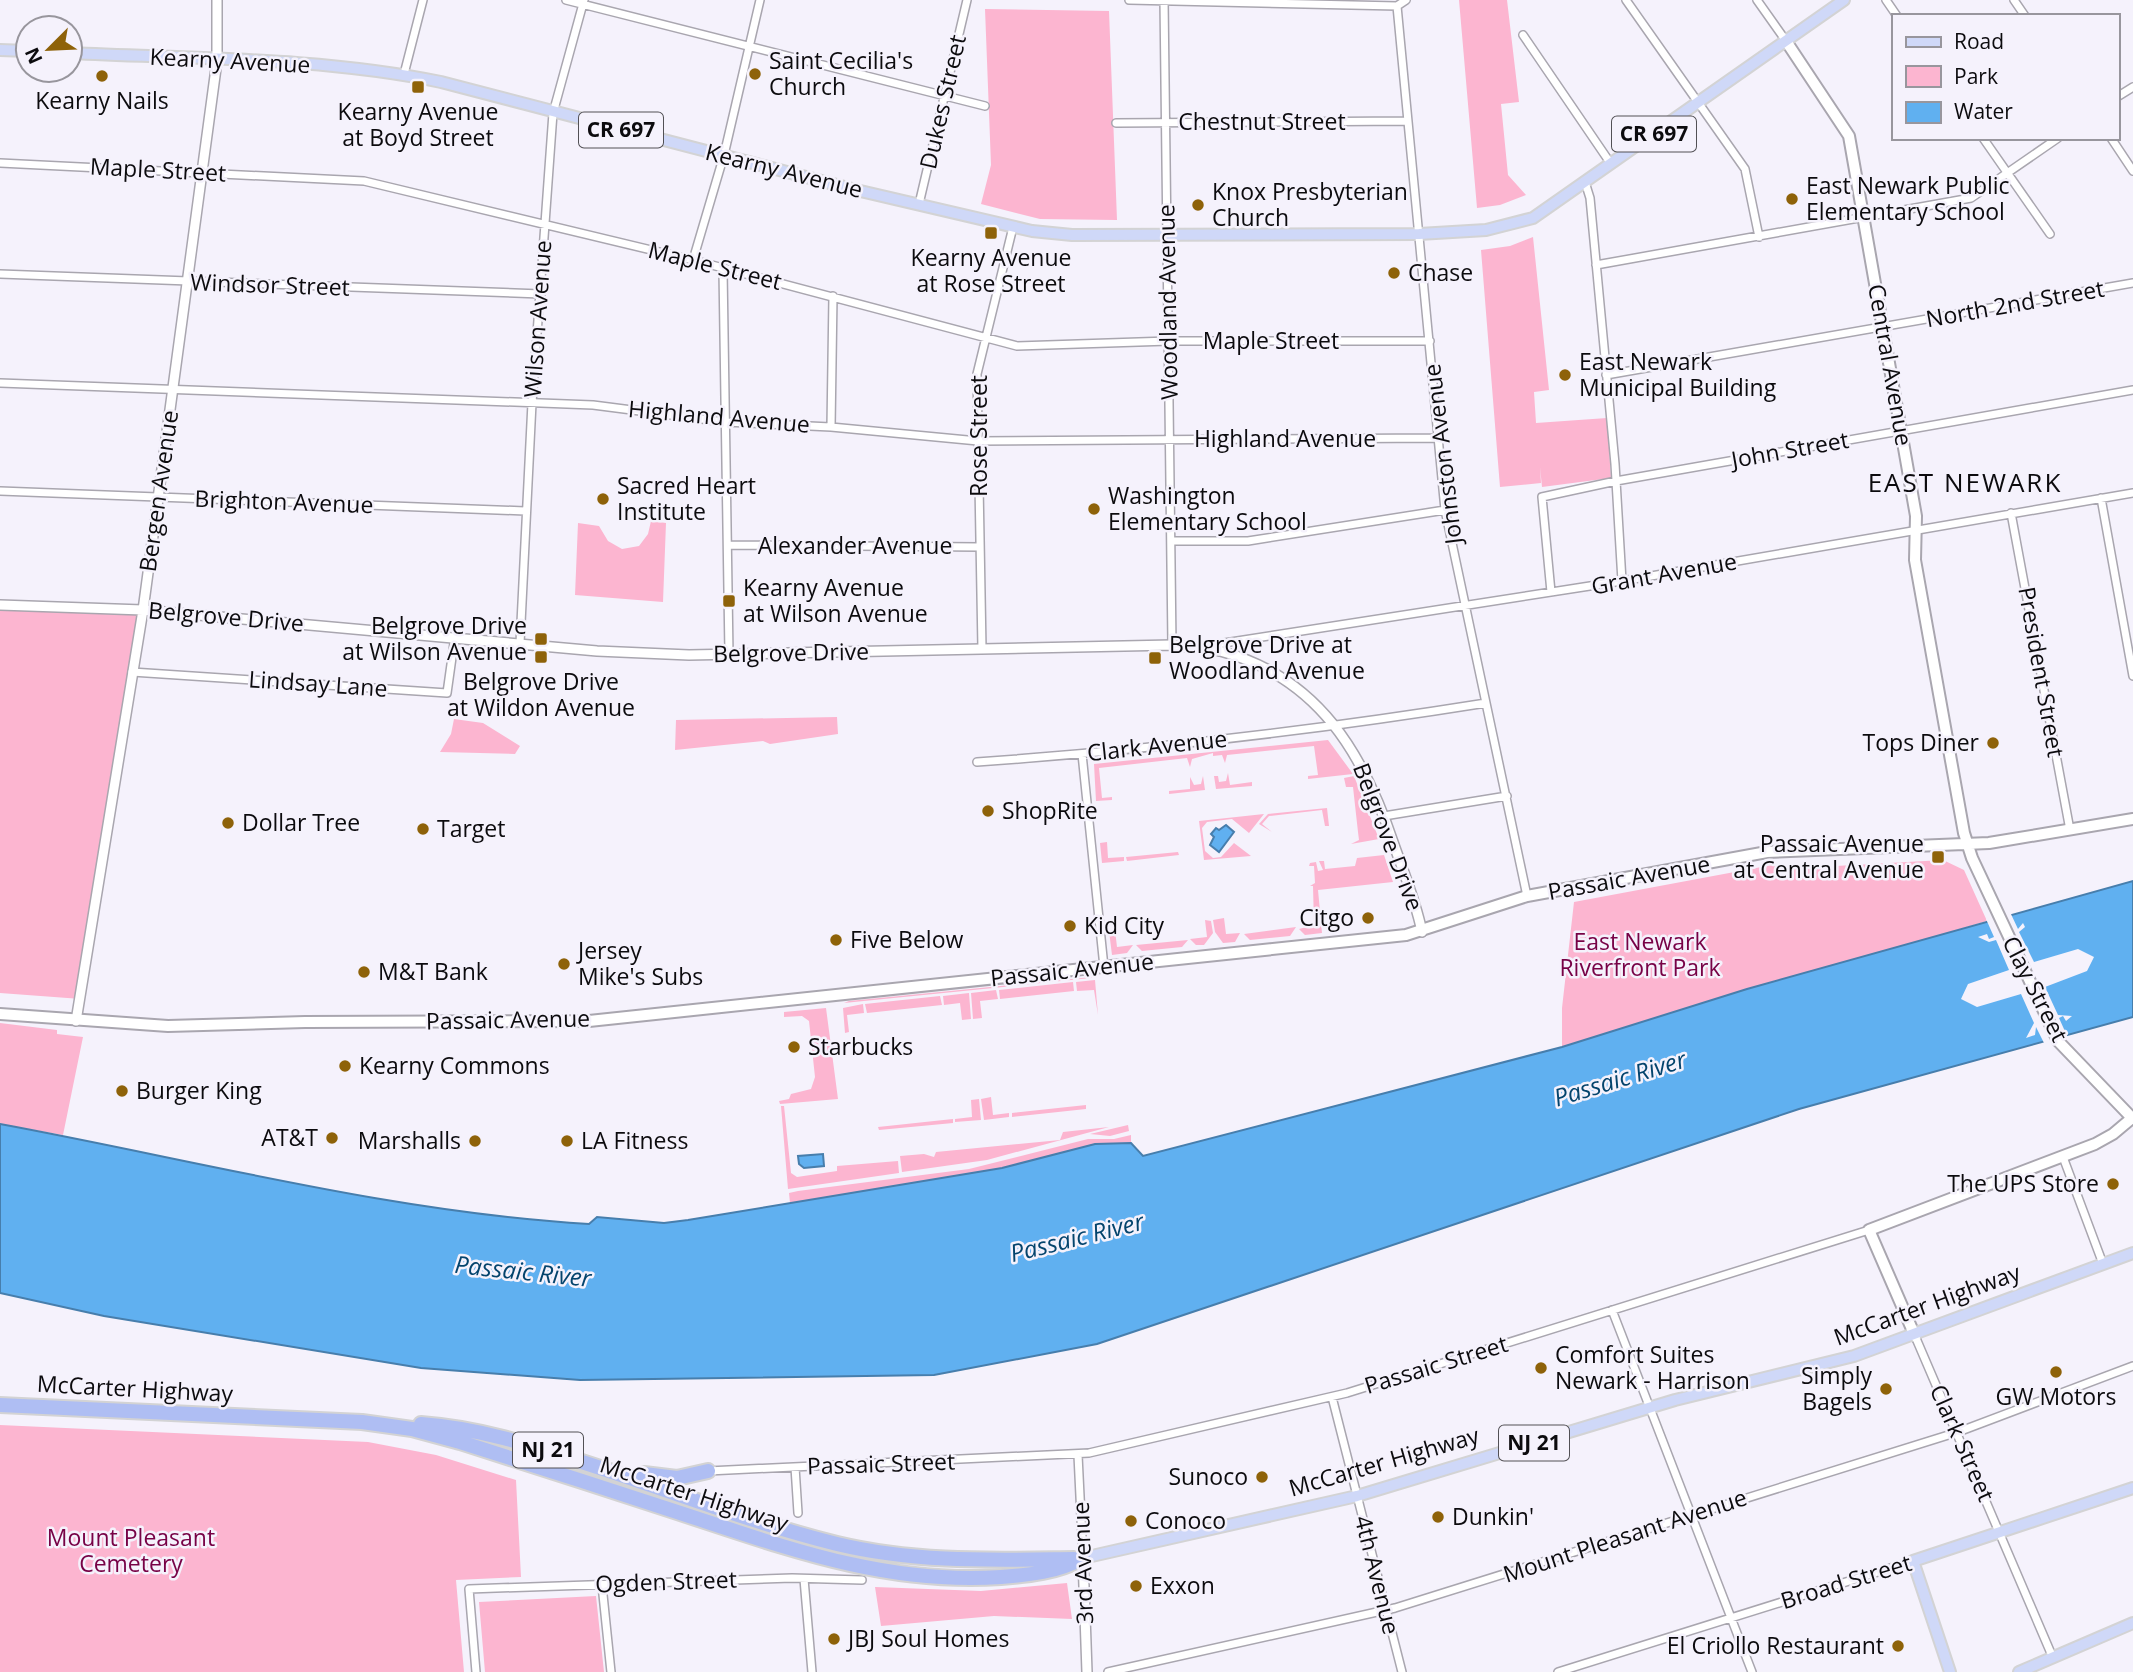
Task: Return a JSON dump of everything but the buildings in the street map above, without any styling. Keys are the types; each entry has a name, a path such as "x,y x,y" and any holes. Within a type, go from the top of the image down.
{"highway":[{"name":"McCarter Highway","path":"0,1405 362,1422 412,1429 490,1451 782,1548 860,1568 937,1577 991,1578 1048,1572 1083,1558"},
{"name":"McCarter Highway","path":"0,1405 439,1425 515,1440 800,1534 862,1549 963,1561 1083,1558"},
{"path":"590,1464 671,1478 708,1471"}],"main road":[{"name":"CR 697","path":"1584,182 1844,0"},
{"name":"Central Avenue","path":"1786,41 1846,127 1916,516 1915,560 1930,652 1968,844 1998,916"},
{"name":"Kearny Avenue","path":"84,55 318,65 404,74 1013,227 1073,235 1419,234 1498,228 1538,214 1584,182"},
{"name":"Passaic Avenue","path":"0,1014 175,1026 318,1021 589,1021 1422,932 1527,896 1767,852 1968,844 2133,819"},
{"name":"Clay Street","path":"1998,916 2058,1041 2132,1119"},
{"name":"Passaic Street","path":"1869,1230 2063,1157 2108,1138 2132,1119"},
{"name":"Clark Street","path":"1869,1230 1915,1336"},
{"name":"McCarter Highway","path":"1083,1558 1357,1496 1649,1408 1832,1363 1915,1336 2133,1253"},
{"name":"Broad Street","path":"1913,1561 2133,1488"},
{"path":"1913,1561 1950,1672"},
{"path":"2019,1672 2133,1623"}],"street":[{"name":"Bergen Avenue","path":"76,1021 158,498 217,61 217,0"},
{"path":"404,74 423,0"},
{"path":"566,0 584,2 985,106"},
{"path":"693,260 723,155 760,0"},
{"name":"Dukes Street","path":"919,204 967,0"},
{"path":"1129,0 1335,1 1397,6 1406,0"},
{"name":"Woodland Avenue","path":"1164,0 1172,645"},
{"path":"1626,0 1745,169 1759,237"},
{"name":"Central Avenue","path":"1757,0 1786,41"},
{"name":"Wilson Avenue","path":"520,643 525,511 553,113 584,2"},
{"name":"Johnston Avenue","path":"1397,6 1445,510 1527,896"},
{"path":"1523,36 1611,164"},
{"name":"Chestnut Street","path":"1116,123 1408,121"},
{"path":"1984,140 2050,234"},
{"path":"1596,265 1971,198 2055,140"},
{"path":"2112,140 2133,170"},
{"name":"Maple Street","path":"0,163 364,181 693,260 1017,346 1168,341 1430,341"},
{"path":"1584,182 1590,198 1616,481 1622,581"},
{"name":"Rose Street","path":"982,649 977,374 1013,227"},
{"path":"723,270 729,654"},
{"name":"Windsor Street","path":"0,274 541,294"},
{"name":"North 2nd Street","path":"1606,375 2133,283"},
{"path":"831,427 833,296"},
{"name":"Highland Avenue","path":"0,383 532,403 633,409 725,422 831,427 978,441 1438,438"},
{"name":"John Street","path":"1551,592 1542,497 1616,481 2133,390"},
{"name":"Brighton Avenue","path":"0,491 525,511"},
{"name":"Grant Avenue","path":"1194,648 1622,581 2133,492"},
{"path":"2101,498 2133,676"},
{"path":"1171,541 1248,541 1445,510"},
{"name":"President Street","path":"2011,513 2070,830"},
{"name":"Alexander Avenue","path":"729,545 980,547"},
{"name":"Belgrove Drive","path":"0,604 142,610 455,636 597,651 729,654 1172,645 1219,651 1260,666 1309,698 1337,727 1356,755 1384,816 1422,932"},
{"name":"Lindsay Lane","path":"132,672 447,693 455,636"},
{"name":"Clark Avenue","path":"977,762 1082,754 1337,727 1486,702"},
{"path":"1082,754 1104,967"},
{"path":"1384,816 1507,796"},
{"path":"2063,1157 2104,1264"},
{"name":"Passaic Street","path":"708,1471 1078,1455 1332,1397 1869,1230"},
{"path":"1612,1310 1752,1672"},
{"name":"Clark Street","path":"1915,1336 2053,1658"},
{"name":"Mount Pleasant Avenue","path":"1108,1672 1386,1611 1958,1432 2133,1366"},
{"name":"4th Avenue","path":"1332,1397 1402,1672"},
{"name":"3rd Avenue","path":"1078,1455 1087,1672"},
{"path":"795,1467 798,1513"},
{"name":"Broad Street","path":"1558,1672 1913,1561"},
{"path":"804,1579 812,1672"},
{"name":"Ogden Street","path":"476,1672 469,1589 804,1579 862,1580"},
{"path":"602,1585 611,1672"}],"green space":[{"path":"1459,0 1507,0 1519,102 1501,104 1508,175 1526,195 1500,205 1477,208"},
{"path":"985,9 1109,11 1117,220 1040,219 981,204 991,165"},
{"path":"1533,237 1549,390 1534,392 1536,423 1607,418 1611,478 1542,487 1540,467 1541,483 1500,487 1481,250 1510,246"},
{"path":"651,521 666,523 663,602 575,595 578,523 599,526 608,541 622,549 639,546 648,534"},
{"path":"0,604 146,608 81,999 0,993"},
{"path":"837,717 838,734 770,744 763,741 675,750 676,720"},
{"path":"454,719 483,723 520,746 515,754 440,752 451,734"},
{"path":"1328,740 1353,774 1308,779 1308,776 1318,775 1314,746 1227,755 1225,763 1222,755 1213,756 1213,753 1192,759 1190,767 1187,758 1099,768 1102,798 1112,797 1112,800 1096,801 1094,764"},
{"path":"1228,773 1230,785 1252,782 1252,786 1216,789 1214,776 1218,776 1219,782 1226,781"},
{"path":"1203,776 1205,790 1169,794 1169,791 1190,789 1190,777 1194,785 1201,784"},
{"path":"1354,776 1379,839 1351,844 1359,840 1353,787 1346,787 1344,778"},
{"path":"1327,808 1329,826 1325,826 1322,810 1269,816 1262,824 1272,832 1259,824 1268,814"},
{"path":"1264,814 1249,833 1232,819 1207,822 1202,828 1205,851 1213,858 1221,857 1234,843 1251,856 1204,860 1199,821"},
{"path":"1107,842 1108,858 1124,857 1124,861 1102,863 1100,843"},
{"path":"1178,852 1179,855 1127,861 1126,857"},
{"path":"1384,855 1393,882 1318,890 1322,933 1305,935 1299,929 1314,925 1313,886 1310,886 1315,883 1314,866 1309,866 1310,863 1316,862 1318,871 1323,870 1319,861 1324,861 1325,869 1355,866 1357,858"},
{"name":"East Newark Riverfront Park","path":"1943,860 1964,870 1987,921 1562,1047 1562,1008 1574,902 1772,865 1782,869"},
{"path":"1224,918 1226,934 1240,933 1235,942 1223,943 1215,932 1213,920"},
{"path":"1205,920 1211,921 1213,933 1204,945 1196,945 1190,939 1207,937"},
{"path":"1296,927 1290,936 1250,940 1244,934"},
{"path":"1115,930 1117,947 1133,945 1127,953 1112,955 1109,931"},
{"path":"1188,940 1182,947 1142,951 1136,945"},
{"path":"1091,978 844,1003 849,1001"},
{"path":"1095,980 1098,1015 1094,990 1077,991 1076,982"},
{"path":"1073,982 1074,991 1000,999 999,990"},
{"path":"996,990 998,999 980,1001 982,1018 973,1019 971,993"},
{"path":"969,993 971,1019 962,1020 960,1003 944,1005 943,996"},
{"path":"940,996 942,1005 867,1013 865,1004"},
{"path":"863,1004 864,1013 847,1015 849,1032 845,1033 843,1008"},
{"path":"826,1008 838,1099 780,1104 779,1101 789,1099 791,1094 811,1089 815,1077 809,1021 802,1016 784,1017 784,1012"},
{"path":"0,1023 57,1030 57,1034 83,1037 63,1135 0,1124"},
{"path":"991,1097 993,1115 1009,1113 1009,1117 984,1120 981,1099"},
{"path":"979,1099 981,1120 955,1122 955,1119 972,1117 971,1100"},
{"path":"1086,1105 1086,1109 1012,1117 1012,1113"},
{"path":"781,1106 784,1106 791,1173 797,1177 837,1171 837,1166 898,1161 899,1173 788,1189"},
{"path":"953,1119 953,1123 879,1130 878,1127"},
{"path":"1128,1125 1129,1131 1110,1136 1090,1134"},
{"path":"1109,1127 987,1160 902,1172 900,1156 924,1154 934,1157 936,1152 1060,1140 1063,1132"},
{"path":"1131,1135 1131,1143 1095,1144 1002,1168 790,1203 789,1193 798,1191 969,1169 1088,1139 1114,1139"},
{"name":"Mount Pleasant Cemetery","path":"0,1425 368,1442 436,1455 516,1480 521,1577 456,1580 464,1672 0,1672"},
{"path":"1067,1583 1072,1619 994,1616 881,1626 875,1587 981,1591"},
{"path":"596,1596 604,1672 485,1672 479,1602"}],"water":[{"path":"1226,825 1234,832 1219,852 1210,845 1214,837 1211,834 1216,828 1219,830"},
{"name":"Passaic River","path":"2133,881 2133,1017 1799,1109 1097,1344 934,1375 580,1380 421,1368 104,1316 0,1293 0,1124 293,1183 440,1208 589,1224 597,1217 664,1223 1002,1168 1095,1144 1131,1143 1143,1156 1562,1047 1747,989"},
{"path":"823,1154 824,1166 804,1168 799,1164 798,1156"}],"pier":[{"path":"2010,912 2018,929 2023,923 2025,927 2019,932 2034,962 2078,949 2094,957 2087,971 2045,987 2058,1015 2072,1016 2066,1021 2063,1016 2059,1018 2068,1038 2045,1045 2036,1027 2035,1035 2026,1038 2034,1023 2021,994 1977,1007 1961,999 1968,984 2009,970 1996,940 1989,942 1978,937 1987,934 1989,939 1994,937 1986,919"}],"place":[{"name":"Saint Cecilia's Church","path":"755,74"},
{"name":"Kearny Nails","path":"102,76"},
{"name":"Kearny Avenue at Boyd Street","path":"418,87"},
{"name":"East Newark Public Elementary School","path":"1792,199"},
{"name":"Knox Presbyterian Church","path":"1198,205"},
{"name":"Kearny Avenue at Rose Street","path":"991,233"},
{"name":"Chase","path":"1394,273"},
{"name":"East Newark Municipal Building","path":"1565,375"},
{"name":"Sacred Heart Institute","path":"603,499"},
{"name":"Washington Elementary School","path":"1094,509"},
{"name":"Kearny Avenue at Wilson Avenue","path":"729,601"},
{"name":"Belgrove Drive at Wilson Avenue","path":"541,639"},
{"name":"Belgrove Drive at Wildon Avenue","path":"541,657"},
{"name":"Belgrove Drive at Woodland Avenue","path":"1155,658"},
{"name":"Tops Diner","path":"1993,743"},
{"name":"ShopRite","path":"988,811"},
{"name":"Dollar Tree","path":"228,823"},
{"name":"Target","path":"423,829"},
{"name":"Passaic Avenue at Central Avenue","path":"1938,857"},
{"name":"Citgo","path":"1368,918"},
{"name":"Kid City","path":"1070,926"},
{"name":"Five Below","path":"836,940"},
{"name":"Jersey Mike's Subs","path":"564,964"},
{"name":"M&T Bank","path":"364,972"},
{"name":"Starbucks","path":"794,1047"},
{"name":"Kearny Commons","path":"345,1066"},
{"name":"Burger King","path":"122,1091"},
{"name":"AT&T","path":"332,1138"},
{"name":"Marshalls","path":"475,1141"},
{"name":"LA Fitness","path":"567,1141"},
{"name":"The UPS Store","path":"2113,1184"},
{"name":"Comfort Suites Newark - Harrison","path":"1541,1368"},
{"name":"GW Motors","path":"2056,1372"},
{"name":"Simply Bagels","path":"1886,1389"},
{"name":"Sunoco","path":"1262,1477"},
{"name":"Dunkin'","path":"1438,1517"},
{"name":"Conoco","path":"1131,1521"},
{"name":"Exxon","path":"1136,1586"},
{"name":"JBJ Soul Homes","path":"834,1639"},
{"name":"El Criollo Restaurant","path":"1898,1646"}],"district":[{"name":"EAST NEWARK","path":"1965,483"}]}
